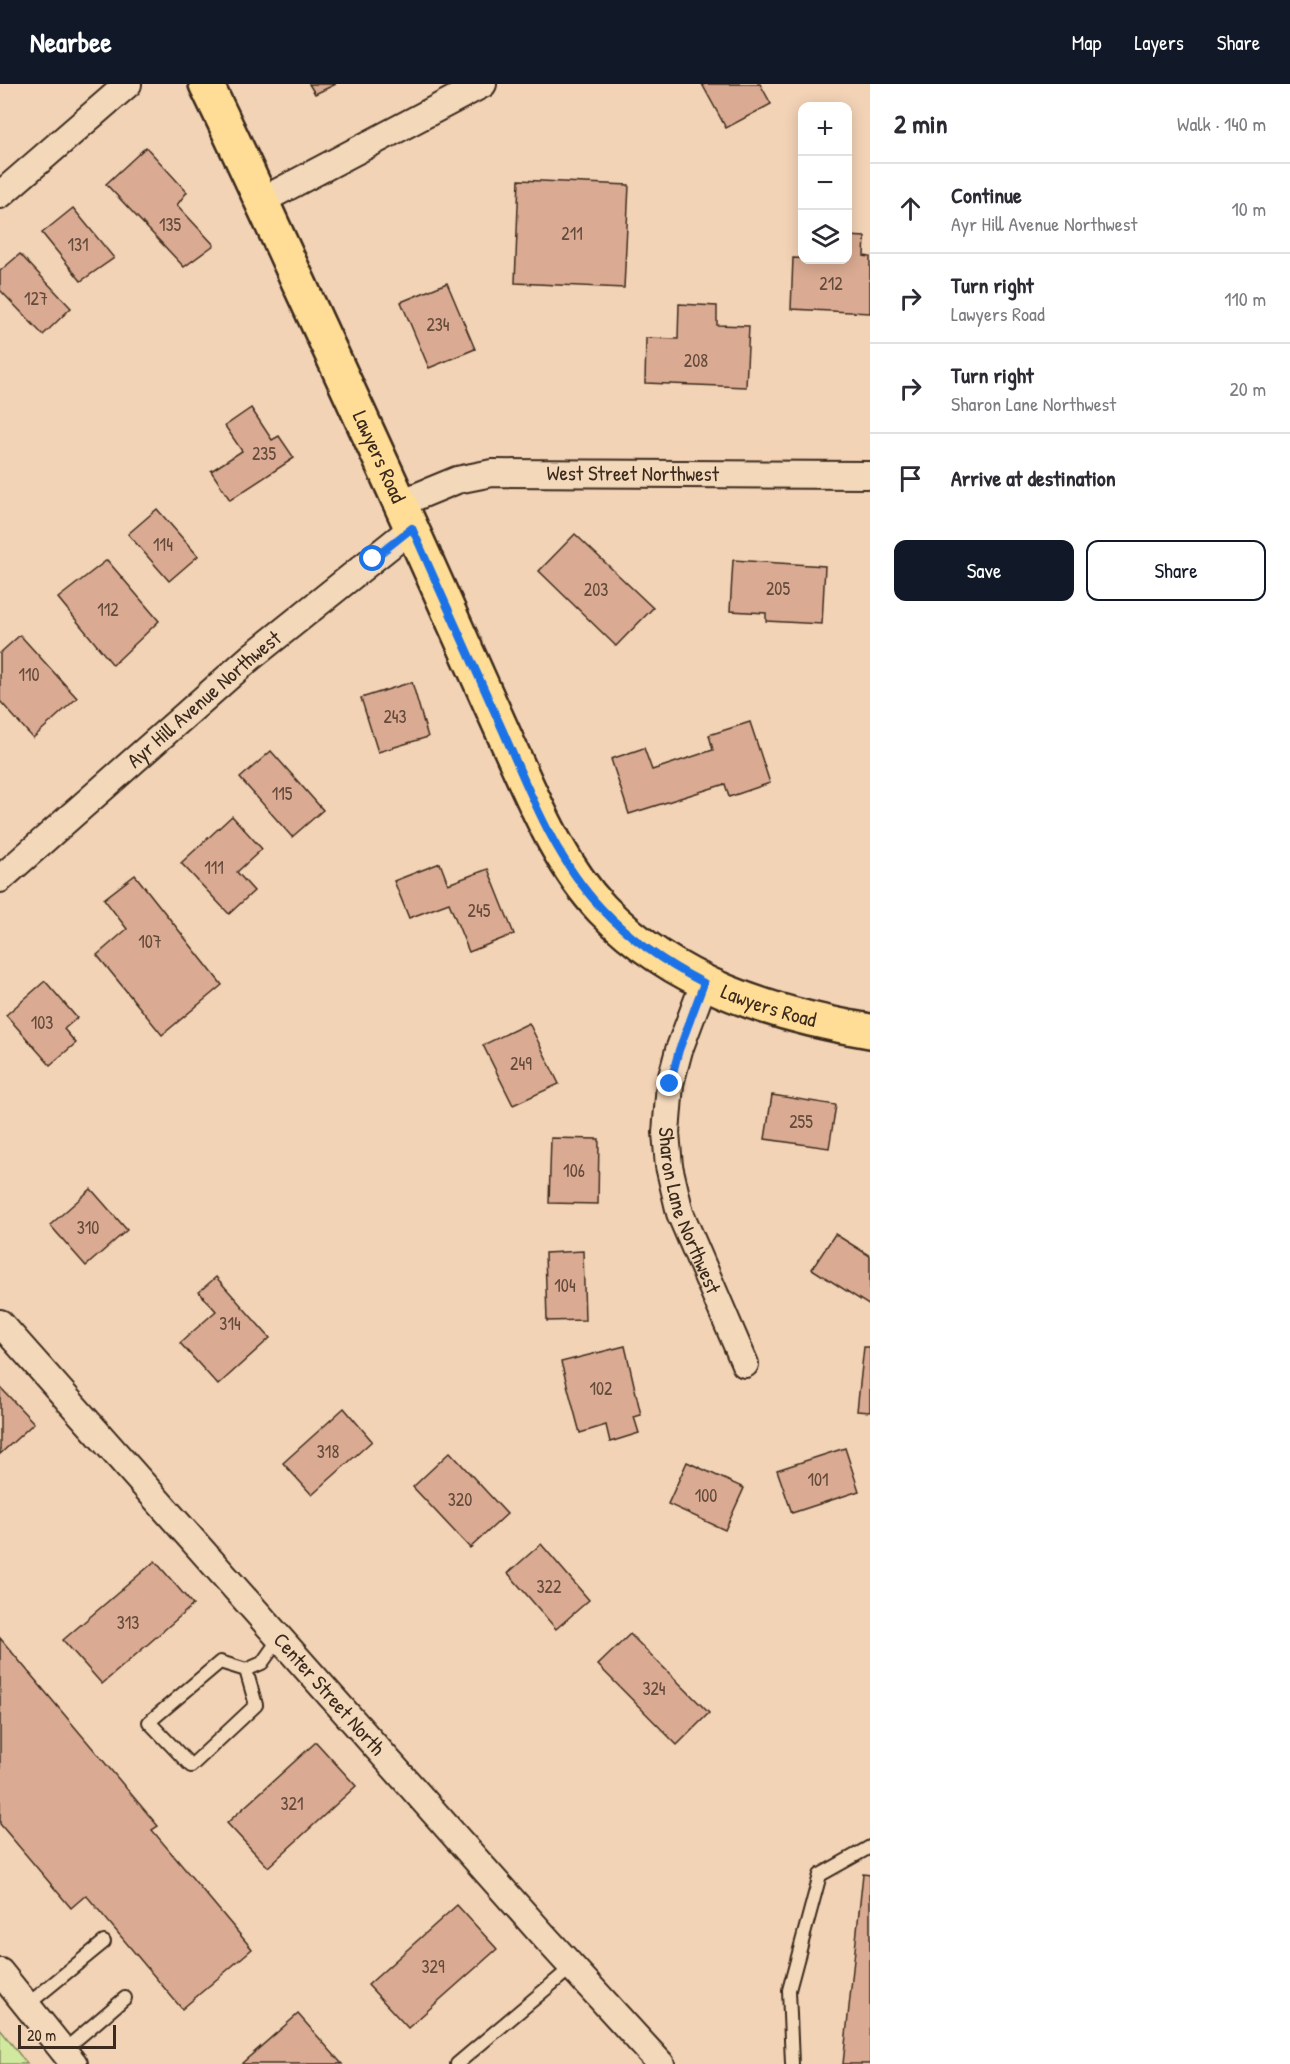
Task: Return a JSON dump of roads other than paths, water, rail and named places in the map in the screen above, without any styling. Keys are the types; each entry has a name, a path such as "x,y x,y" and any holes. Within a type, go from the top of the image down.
{"main road":[{"name":"Lawyers Road","path":"206,84 406,516 539,812 574,875 602,909 636,940 678,969 704,983 761,1006 824,1023 870,1031"}],"street":[{"path":"0,195 128,84"},
{"path":"261,201 483,84"},
{"name":"West Street Northwest","path":"406,516 457,480 492,472 870,475"},
{"name":"Ayr Hill Avenue Northwest","path":"0,879 251,657 406,516"},
{"name":"Sharon Lane Northwest","path":"704,983 679,1050 670,1084 666,1133 669,1166 680,1213 745,1364"},
{"name":"Center Street North","path":"0,1323 279,1639 661,2064"},
{"path":"0,1972 68,2057"}],"lane":[{"path":"246,1670 256,1705 191,1766 149,1722 220,1662 246,1670 262,1663 279,1639"},
{"path":"792,2064 789,1990 820,1875 870,1847"},
{"path":"27,2005 104,1942"},
{"path":"457,2064 572,1967"},
{"path":"68,2057 125,1998"}]}
